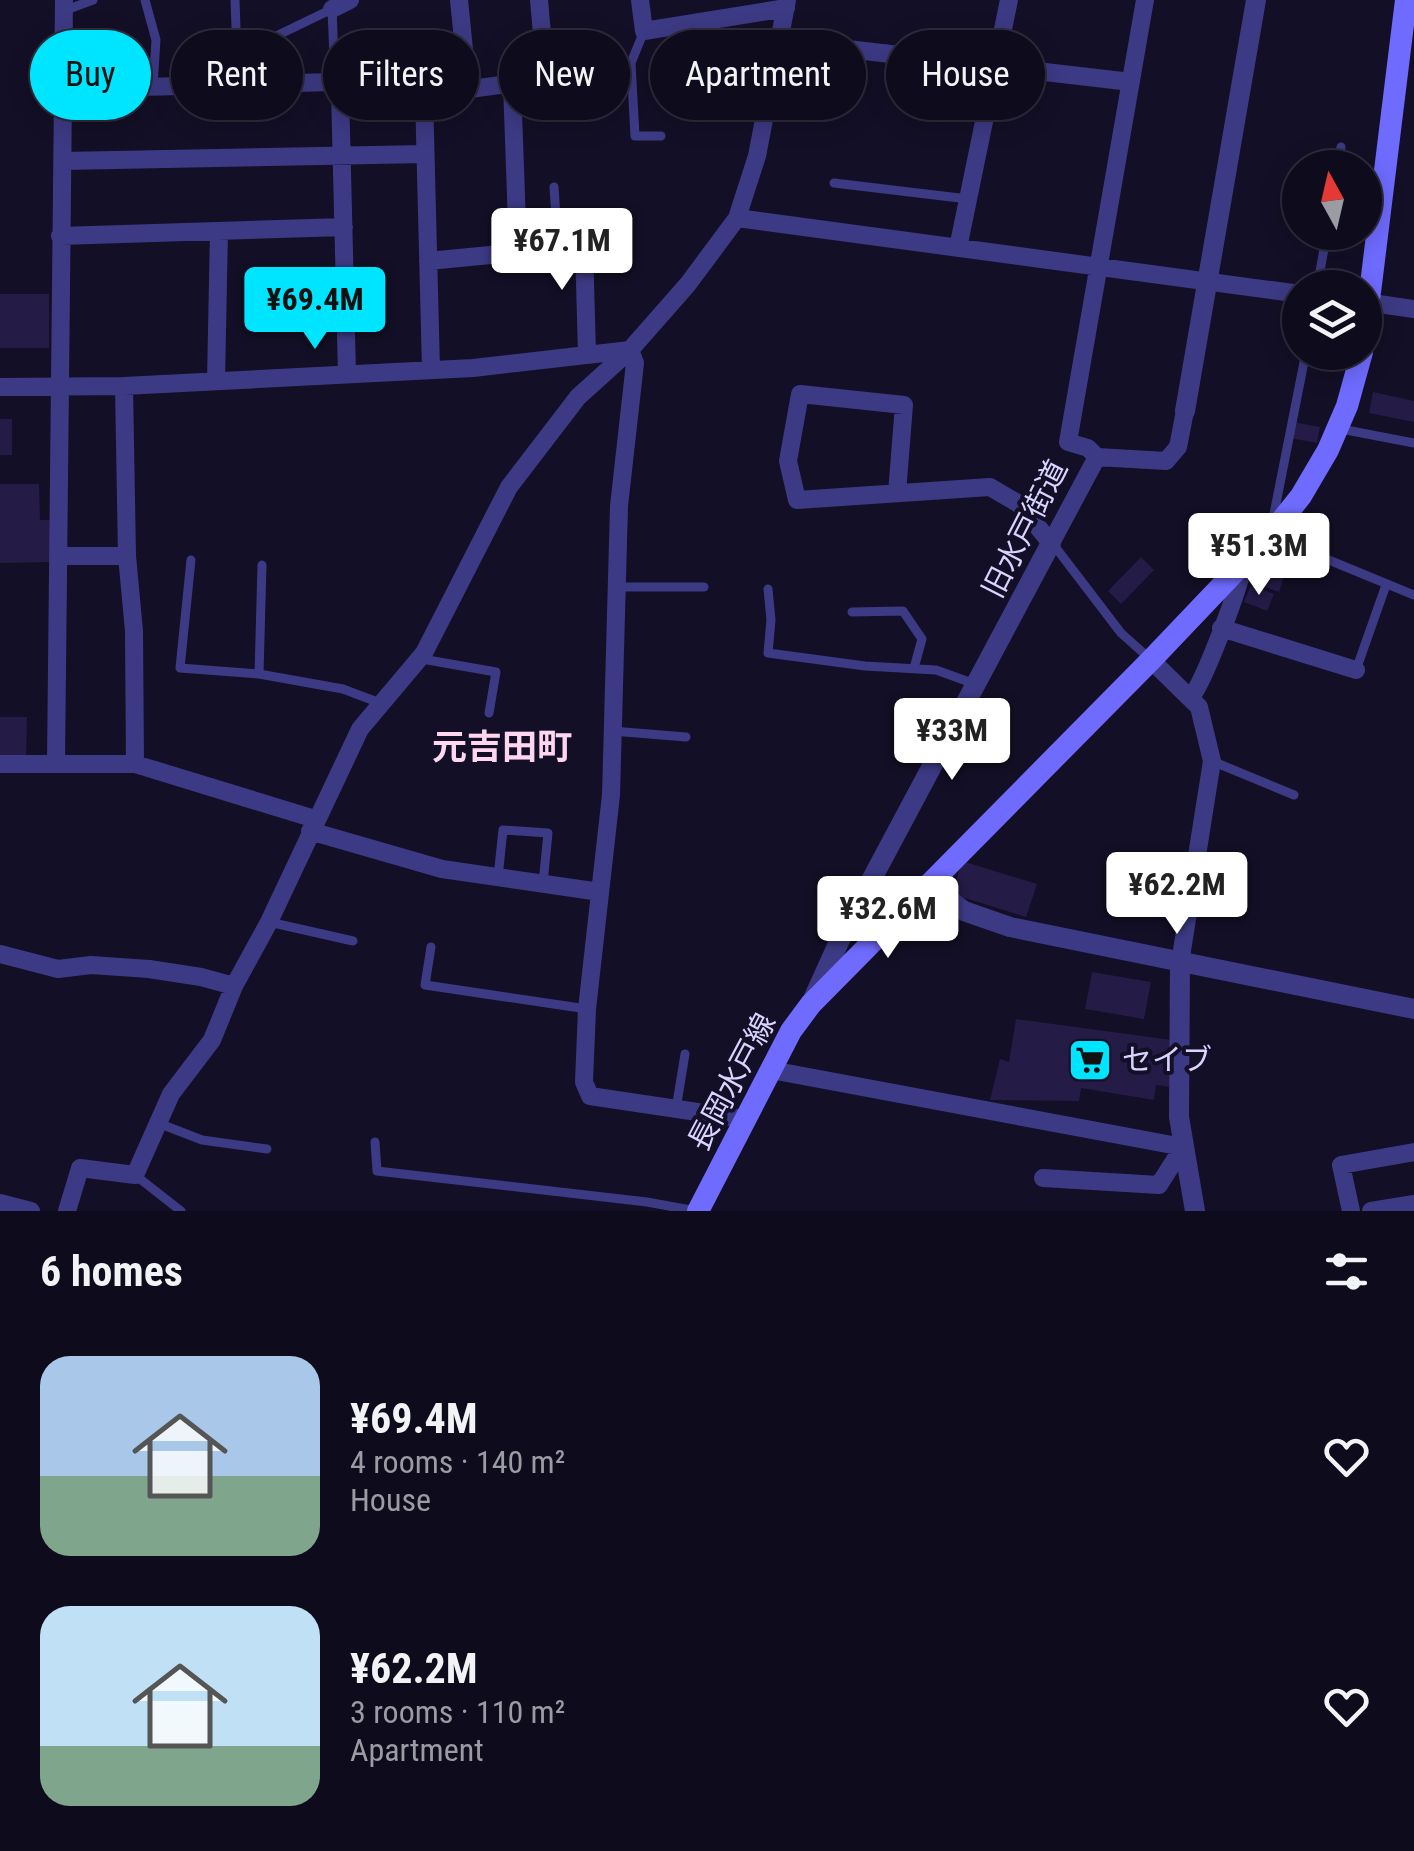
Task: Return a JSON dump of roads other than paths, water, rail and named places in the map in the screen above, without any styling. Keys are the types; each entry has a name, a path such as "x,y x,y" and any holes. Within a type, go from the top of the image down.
{"main road":[{"path":"1372,270 1406,0"},
{"name":"長岡水戸線","path":"697,1211 791,1031 811,1004 1152,660 1270,535 1313,477 1338,428 1356,370"}],"street":[{"path":"459,0 462,30"},
{"path":"539,0 542,30"},
{"path":"640,0 644,31 786,4 781,30"},
{"path":"1003,30 1009,0"},
{"path":"1097,457 1088,448 1068,442 1145,0"},
{"name":"旧水戸街道","path":"811,1004 844,933 1097,457 1166,461 1178,447 1256,0"},
{"path":"1045,72 1131,82"},
{"path":"153,86 323,82"},
{"path":"56,764 64,120"},
{"path":"341,120 348,374"},
{"path":"424,120 432,369"},
{"path":"513,120 518,252"},
{"path":"68,1211 80,1168 135,1175 171,1094 212,1040 234,986 269,922 360,728 420,658 508,487 578,397 630,350 688,284 737,218 764,120"},
{"path":"958,248 985,120"},
{"path":"63,161 424,154"},
{"path":"737,218 1282,291"},
{"path":"60,236 344,227"},
{"path":"216,381 219,230"},
{"path":"428,261 584,246 588,354"},
{"path":"1382,305 1414,309"},
{"path":"0,387 124,386 473,368 630,350"},
{"path":"630,350 635,363 619,506 612,794 587,1009 584,1082 590,1096 744,1119"},
{"path":"124,386 135,764"},
{"path":"897,493 904,406 800,394 788,461 796,500 897,493 990,486 1019,504 1051,542"},
{"path":"58,556 127,556"},
{"path":"1192,697 1242,576 1243,564"},
{"path":"1221,628 1356,670"},
{"path":"1152,660 1192,697 1205,722 1212,761 1180,963 1177,1082 1183,1147 1195,1211"},
{"path":"0,764 135,764 442,870 600,892"},
{"path":"928,884 950,904 984,920 1414,1009"},
{"path":"0,954 58,968 150,969 234,986"},
{"path":"770,1070 1183,1147"},
{"path":"1043,1178 1158,1185 1183,1147"},
{"path":"1351,1211 1341,1166 1414,1152"},
{"path":"0,1203 31,1211"},
{"path":"1370,1211 1414,1204"}],"lane":[{"path":"65,5 93,0"},
{"path":"145,0 156,40 153,86"},
{"path":"235,0 237,55 341,4"},
{"path":"339,30 341,4"},
{"path":"644,31 631,63 635,136 661,136"},
{"path":"834,183 968,199"},
{"path":"554,187 558,248"},
{"path":"1302,370 1270,535 1414,595"},
{"path":"1338,428 1414,443"},
{"path":"1051,542 1121,633 1152,660"},
{"path":"192,560 180,668 259,674 342,688 380,703"},
{"path":"259,674 262,566"},
{"path":"1356,670 1386,585"},
{"path":"617,587 704,587"},
{"path":"768,589 768,653 936,670 977,685"},
{"path":"852,612 903,611 922,639 914,668"},
{"path":"420,658 496,672 489,712"},
{"path":"612,731 686,737"},
{"path":"1212,761 1294,795"},
{"path":"498,877 503,830 548,833 543,884"},
{"path":"269,922 353,942"},
{"path":"431,947 425,986 587,1009"},
{"path":"676,1109 685,1054"},
{"path":"158,1123 202,1140 267,1149"},
{"path":"375,1142 377,1171 697,1211"},
{"path":"135,1175 182,1211"}],"place":[{"name":"セイブ","path":"1090,1060"}],"district":[{"name":"元吉田町","path":"502,747"}]}
